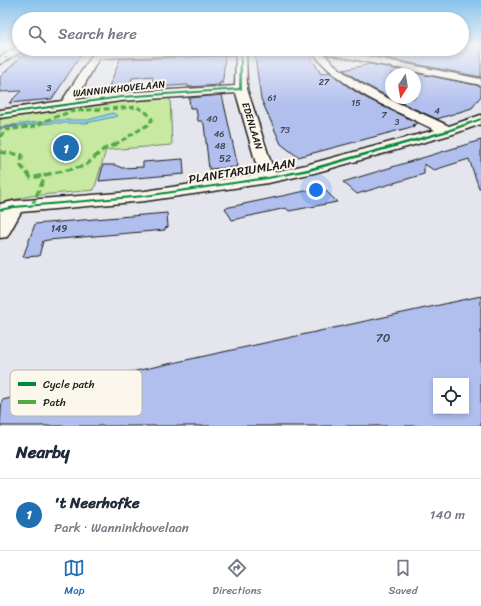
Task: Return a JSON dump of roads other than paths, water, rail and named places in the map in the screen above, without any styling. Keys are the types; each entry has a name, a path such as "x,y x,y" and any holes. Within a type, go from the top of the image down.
{"street":[{"path":"66,104 90,65"},
{"name":"EDENLAAN","path":"241,65 241,89 268,178"},
{"path":"328,65 358,87 448,131"},
{"path":"395,65 481,82"},
{"name":"WANNINKHOVELAAN","path":"0,114 66,104 88,96 121,97 241,89"},
{"name":"PLANETARIUMLAAN","path":"7,209 145,196 268,178 308,170 448,131 481,119"},
{"path":"0,232 7,209"}],"water":[{"path":"113,113 118,116 86,123 52,123 10,127 12,125 56,120 88,120"}],"waterway":[{"path":"0,128 16,126"}],"place":[{"name":"'t Neerhofke","path":"66,148"}]}
